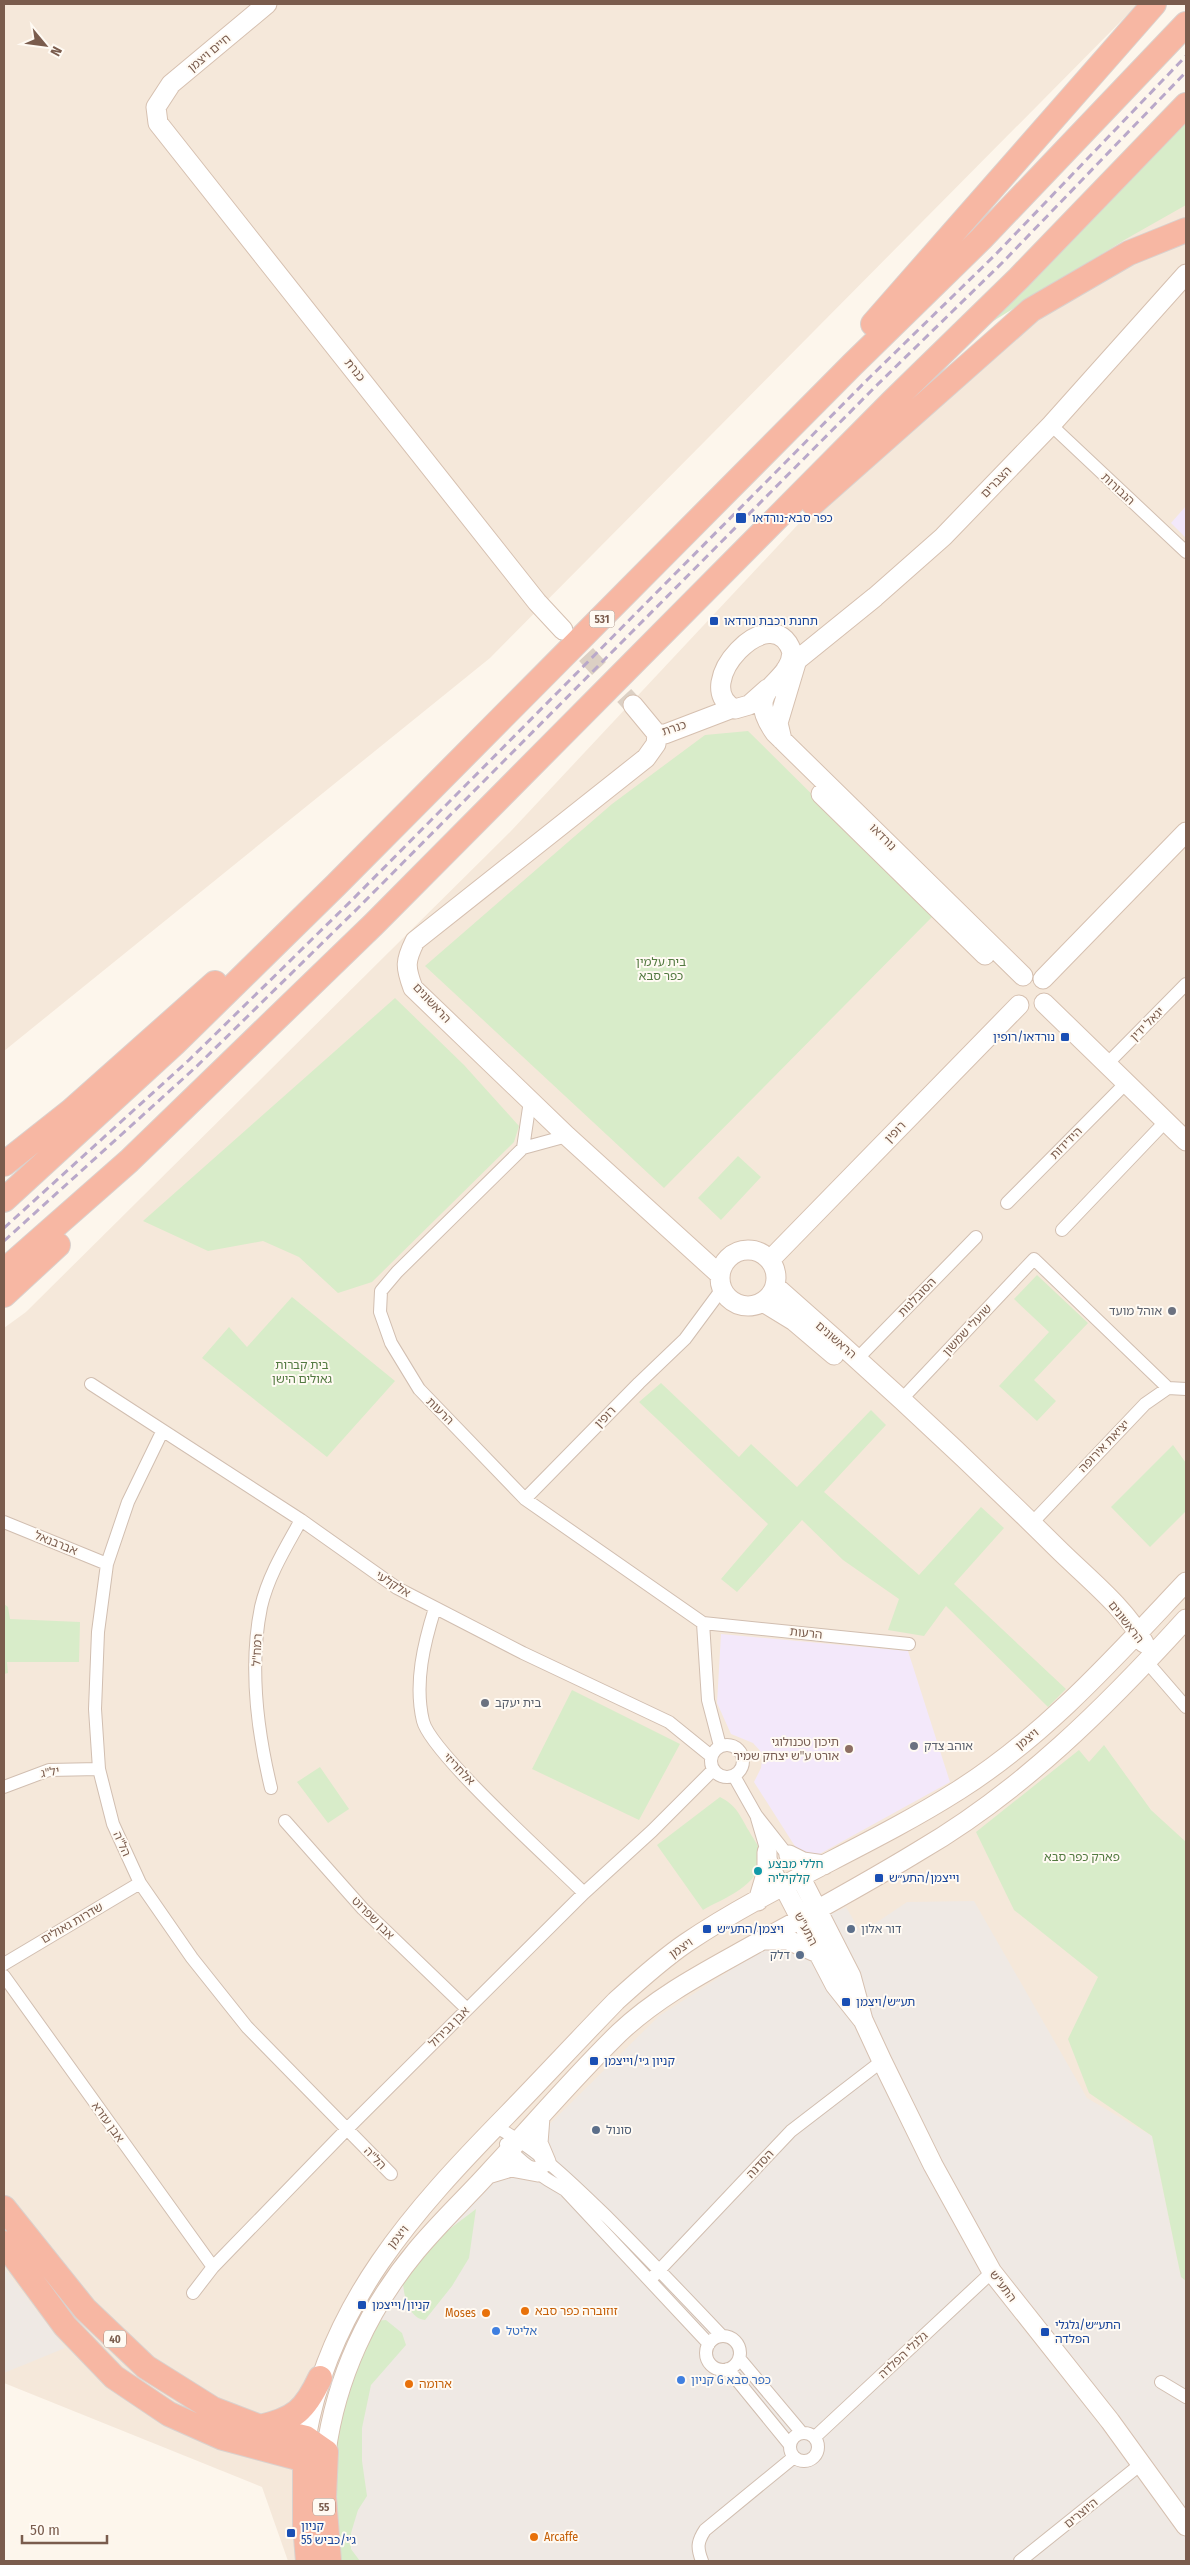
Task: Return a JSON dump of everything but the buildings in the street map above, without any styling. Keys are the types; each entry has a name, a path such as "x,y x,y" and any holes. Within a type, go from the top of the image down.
{"highway":[{"path":"666,554 892,303 1153,5"},
{"name":"531","path":"4,1200 174,1044 397,824 853,364 981,239 1186,24"},
{"path":"4,1294 130,1177 374,924 892,402 1019,278 1186,105"},
{"path":"668,629 963,373 1018,321 1047,300 1129,253 1186,224"},
{"path":"1129,253 1186,230"},
{"path":"4,1164 71,1111 397,824"},
{"path":"4,1271 136,1155 374,924"},
{"name":"40","path":"4,2208 85,2309 146,2367 260,2438 283,2467 304,2499"},
{"name":"40","path":"4,2243 65,2326 114,2377 169,2414 224,2438 260,2438 312,2450"},
{"path":"260,2438 298,2412 309,2399 320,2378"},
{"name":"55","path":"308,2561 304,2499 312,2450"},
{"name":"55","path":"312,2450 324,2497 329,2561"}],"street":[{"name":"חיים ויצמן","path":"156,107 171,84 267,4"},
{"name":"כנרת","path":"156,107 158,123 537,602 563,630"},
{"name":"הצברים","path":"768,689 792,664 875,597 958,521 1051,425 1186,274"},
{"name":"הגבורות","path":"1051,425 1186,552"},
{"path":"722,693 721,681 726,668 742,649 760,634 774,634 789,645 792,664 778,722 782,741"},
{"name":"כנרת","path":"633,705 657,734 665,734 698,720 736,709 755,701 768,689"},
{"name":"נורדאו","path":"768,689 763,702 766,718 782,741 860,815 1019,980"},
{"name":"כנרת","path":"698,720 714,705 722,693"},
{"name":"נורדאו","path":"722,693 736,709 751,716 768,742 1019,980"},
{"name":"הראשונים","path":"657,734 656,744 646,758 415,942 409,954 406,970 413,988 721,1282"},
{"path":"1043,979 1186,832"},
{"path":"1034,974 1043,979 1048,994 1044,1003 1034,1009 1019,1004 1014,995 1019,980 1034,974"},
{"name":"יגאל ידין","path":"1107,1064 1186,984"},
{"path":"1044,1003 1186,1141"},
{"name":"רופין","path":"770,1260 1019,1004"},
{"name":"הידידות","path":"1007,1202 1126,1083"},
{"path":"530,1101 522,1148 567,1136"},
{"path":"1062,1230 1166,1121"},
{"name":"הרעות","path":"522,1148 381,1291 380,1312 391,1343 419,1389 525,1499 704,1623 909,1644"},
{"name":"הסובלנות","path":"858,1358 976,1236"},
{"path":"745,1249 763,1254 770,1260 775,1268 775,1286 763,1302 744,1306 735,1303 721,1282 728,1257 745,1249"},
{"name":"שועלי שמשון","path":"901,1400 1034,1259 1168,1388"},
{"name":"רופין","path":"525,1499 639,1383 686,1339 721,1282"},
{"name":"הראשונים","path":"775,1286 858,1358 1032,1523 1116,1606 1134,1637"},
{"name":"הראשונים","path":"763,1302 819,1342 907,1420 1099,1602 1152,1657"},
{"name":"אלקלעי","path":"91,1384 162,1432 301,1520 397,1588 523,1654 669,1722 711,1756"},
{"path":"1168,1388 1186,1389"},
{"name":"יציאת אירופה","path":"1032,1523 1145,1404 1168,1388"},
{"name":"הל\"ה","path":"162,1432 128,1502 107,1564 98,1632 95,1709 99,1769 113,1824 140,1883 192,1958 247,2027 391,2174"},
{"name":"רמח\"ל","path":"271,1788 262,1751 257,1707 255,1647 261,1605 277,1564 301,1520"},
{"name":"אברבנאל","path":"4,1522 107,1564"},
{"name":"ויצמן","path":"312,2450 320,2378 350,2308 380,2260 423,2207 496,2126 599,2018 642,1977 685,1943 925,1810 987,1770 1061,1712 1186,1582"},
{"name":"אלחריזי","path":"435,1608 424,1644 420,1685 423,1722 437,1746 584,1892"},
{"name":"ויצמן","path":"312,2450 368,2322 390,2286 416,2251 605,2047 648,2007 687,1982 850,1892 950,1832 1031,1771 1074,1735 1152,1657 1186,1619"},
{"path":"704,1623 708,1700 720,1746"},
{"path":"1152,1657 1166,1685 1186,1708"},
{"path":"720,1746 734,1746 741,1754 741,1767 734,1776 723,1777 713,1770 711,1756 720,1746"},
{"name":"יל\"ג","path":"4,1787 50,1770 99,1769"},
{"name":"אבן גבירול","path":"193,2293 213,2266 347,2129 584,1892 652,1831 713,1770"},
{"path":"734,1776 756,1815 789,1855 818,1910"},
{"path":"756,1815 767,1852 784,1887"},
{"name":"אבן שפרוט","path":"285,1821 363,1909 467,2009"},
{"path":"758,1901 767,1871 767,1852"},
{"path":"789,1855 803,1862 824,1866"},
{"name":"שדרות גאולים","path":"4,1964 140,1883"},
{"name":"התע\"ש","path":"784,1887 841,1994 863,2020"},
{"path":"832,1937 836,1913 850,1892"},
{"name":"התע\"ש","path":"818,1910 856,1990 863,2020 882,2061 934,2165 992,2272 1141,2464 1186,2526"},
{"path":"763,1940 788,1940 818,1953"},
{"name":"אבן עזרא","path":"4,1976 213,2266"},
{"name":"הסדנה","path":"650,2280 791,2131 882,2061"},
{"path":"540,2117 538,2143 545,2172"},
{"path":"496,2126 565,2190 709,2344"},
{"path":"488,2174 511,2167 545,2172 571,2182 660,2270 722,2336 736,2343 739,2358 802,2433 815,2437 818,2451 812,2458 803,2461 794,2457 790,2445 728,2369"},
{"path":"545,2172 571,2182"},
{"name":"גלגלי הפלדה","path":"815,2437 992,2272"},
{"path":"722,2336 709,2344 706,2354 709,2363 718,2369 728,2369 739,2358"},
{"path":"1161,2382 1186,2397"},
{"path":"790,2445 794,2436 802,2433"},
{"path":"702,2561 698,2550 698,2540 705,2530 794,2457"},
{"name":"היוצרים","path":"1020,2561 1141,2464"}],"shaded area":[{"path":"4,4 1138,4 490,658 4,1051"},
{"path":"1186,136 1186,2561 288,2561 262,2487 4,2383 4,1328 26,1312 511,831 805,517 961,372"},
{"path":"1186,506 1186,538 1171,523"},
{"name":"תיכון טכנולוגי אורט ע\"ש יצחק שמיר","path":"721,1634 908,1651 950,1782 805,1862 754,1782 761,1768 763,1754 753,1743 731,1734 717,1703"},
{"path":"974,1901 1087,2098 1152,2136 1181,2277 1186,2281 1186,2561 345,2561 352,2372 390,2298 437,2235 659,2016 782,1937 846,1907 861,1933 907,1902"},
{"path":"4,2268 65,2348 4,2373"}],"green space":[{"path":"1186,123 1186,205 1126,239 982,328"},
{"name":"בית עלמין כפר סבא","path":"748,731 934,915 664,1188 425,966 612,804 705,735"},
{"path":"395,998 464,1065 519,1126 514,1142 372,1282 338,1293 299,1257 263,1241 208,1251 143,1221"},
{"path":"738,1156 761,1177 721,1220 698,1198"},
{"path":"1037,1275 1088,1323 1034,1380 1056,1401 1037,1421 999,1386 1049,1332 1014,1299"},
{"name":"בית קברות גאולים הישן","path":"292,1297 395,1381 327,1457 202,1358 229,1327 247,1347"},
{"path":"661,1383 739,1457 751,1444 797,1487 871,1410 886,1425 824,1492 919,1575 981,1507 1004,1528 954,1584 1066,1689 1048,1707 946,1606 924,1636 888,1630 899,1599 843,1560 802,1520 737,1592 721,1579 768,1524 639,1402"},
{"path":"1173,1445 1186,1463 1186,1511 1150,1547 1111,1507"},
{"path":"4,1604 8,1607 10,1619 80,1622 79,1662 7,1662 8,1673 4,1674"},
{"path":"572,1690 680,1744 639,1820 532,1769"},
{"name":"פארק כפר סבא","path":"1104,1745 1151,1810 1186,1842 1186,2281 1181,2277 1152,2136 1089,2093 1068,2039 1098,1977 1014,1910 976,1832 1079,1750 1089,1762"},
{"path":"320,1767 349,1809 328,1823 297,1782"},
{"path":"720,1797 734,1807 740,1815 759,1848 760,1862 757,1872 751,1881 703,1910 657,1845"},
{"path":"476,2209 469,2258 452,2286 425,2320 419,2319 408,2305 403,2281 439,2237"},
{"path":"386,2320 402,2333 406,2345 371,2385 362,2428 362,2461 367,2496 358,2510 351,2533 351,2549 360,2561 340,2561 332,2461 341,2408 374,2321"}],"tunnel":[{"path":"567,634 633,705"}],"railway":[{"path":"4,1228 189,1060 351,901 868,379 996,254 1186,56"},
{"path":"4,1241 196,1067 358,908 876,386 1003,262 1186,72"}],"place":[{"name":"כפר סבא-נורדאו","path":"741,518"},
{"name":"תחנת רכבת נורדאו","path":"714,621"},
{"name":"נורדאו/רופין","path":"1065,1037"},
{"name":"אוהל מועד","path":"1172,1311"},
{"name":"בית יעקב","path":"485,1703"},
{"name":"אוהב צדק","path":"914,1746"},
{"name":"תיכון טכנולוגי אורט ע\"ש יצחק שמיר","path":"849,1749"},
{"name":"חללי מבצע קלקיליה","path":"758,1871"},
{"name":"וייצמן/התע״ש","path":"879,1878"},
{"name":"ויצמן/התע״ש","path":"707,1929"},
{"name":"דור אלון","path":"851,1929"},
{"name":"דלק","path":"800,1955"},
{"name":"תע״ש/ויצמן","path":"846,2002"},
{"name":"קניון ג׳י/וייצמן","path":"594,2061"},
{"name":"סונול","path":"596,2130"},
{"name":"קניון/וייצמן","path":"362,2305"},
{"name":"זוזוברה כפר סבא","path":"525,2311"},
{"name":"Moses","path":"486,2313"},
{"name":"אליטל","path":"496,2331"},
{"name":"התע״ש/גלגלי הפלדה","path":"1045,2332"},
{"name":"קניון G כפר סבא","path":"681,2380"},
{"name":"ארומה","path":"409,2384"},
{"name":"קניון ג׳י/כביש 55","path":"291,2533"},
{"name":"Arcaffe","path":"534,2537"}]}
